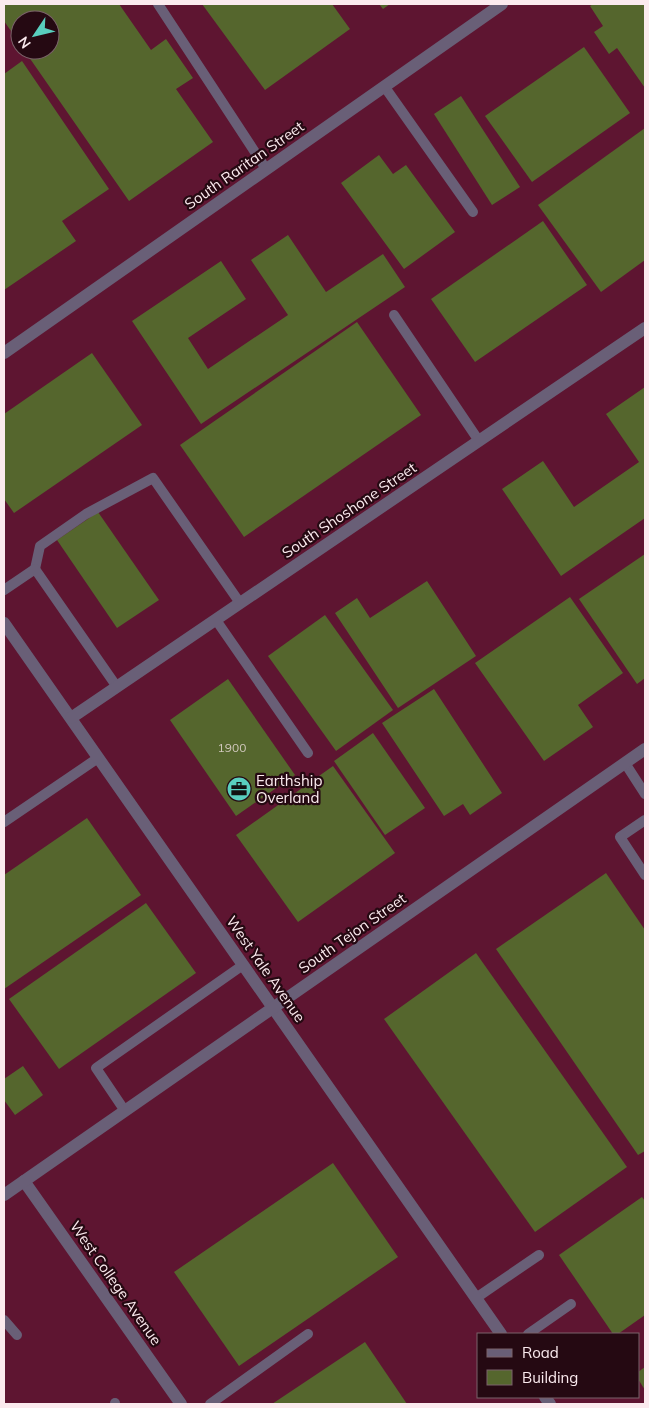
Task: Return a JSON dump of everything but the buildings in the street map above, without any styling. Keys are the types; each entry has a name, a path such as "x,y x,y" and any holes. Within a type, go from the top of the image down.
{"street":[{"name":"South Raritan Street","path":"4,352 502,4"},
{"name":"South Shoshone Street","path":"71,718 645,328"},
{"name":"West Yale Avenue","path":"4,623 500,1333"},
{"name":"South Tejon Street","path":"4,1195 645,749"},
{"name":"West College Avenue","path":"24,1181 181,1404"}],"lane":[{"path":"158,4 266,169"},
{"path":"384,86 473,212"},
{"path":"394,315 479,441"},
{"path":"4,590 35,569 40,546 86,514 153,478 240,604"},
{"path":"35,569 117,687"},
{"path":"216,620 308,753"},
{"path":"4,822 98,758"},
{"path":"625,763 645,794"},
{"path":"645,820 620,837 645,875"},
{"path":"125,1111 96,1068 243,965"},
{"path":"476,1298 539,1255"},
{"path":"529,1333 571,1304"},
{"path":"4,1320 17,1335"},
{"path":"210,1404 308,1334"}],"shaded area":[{"path":"4,4 645,4 645,1404 4,1404"}],"place":[{"name":"Earthship Overland","path":"239,789"}]}
